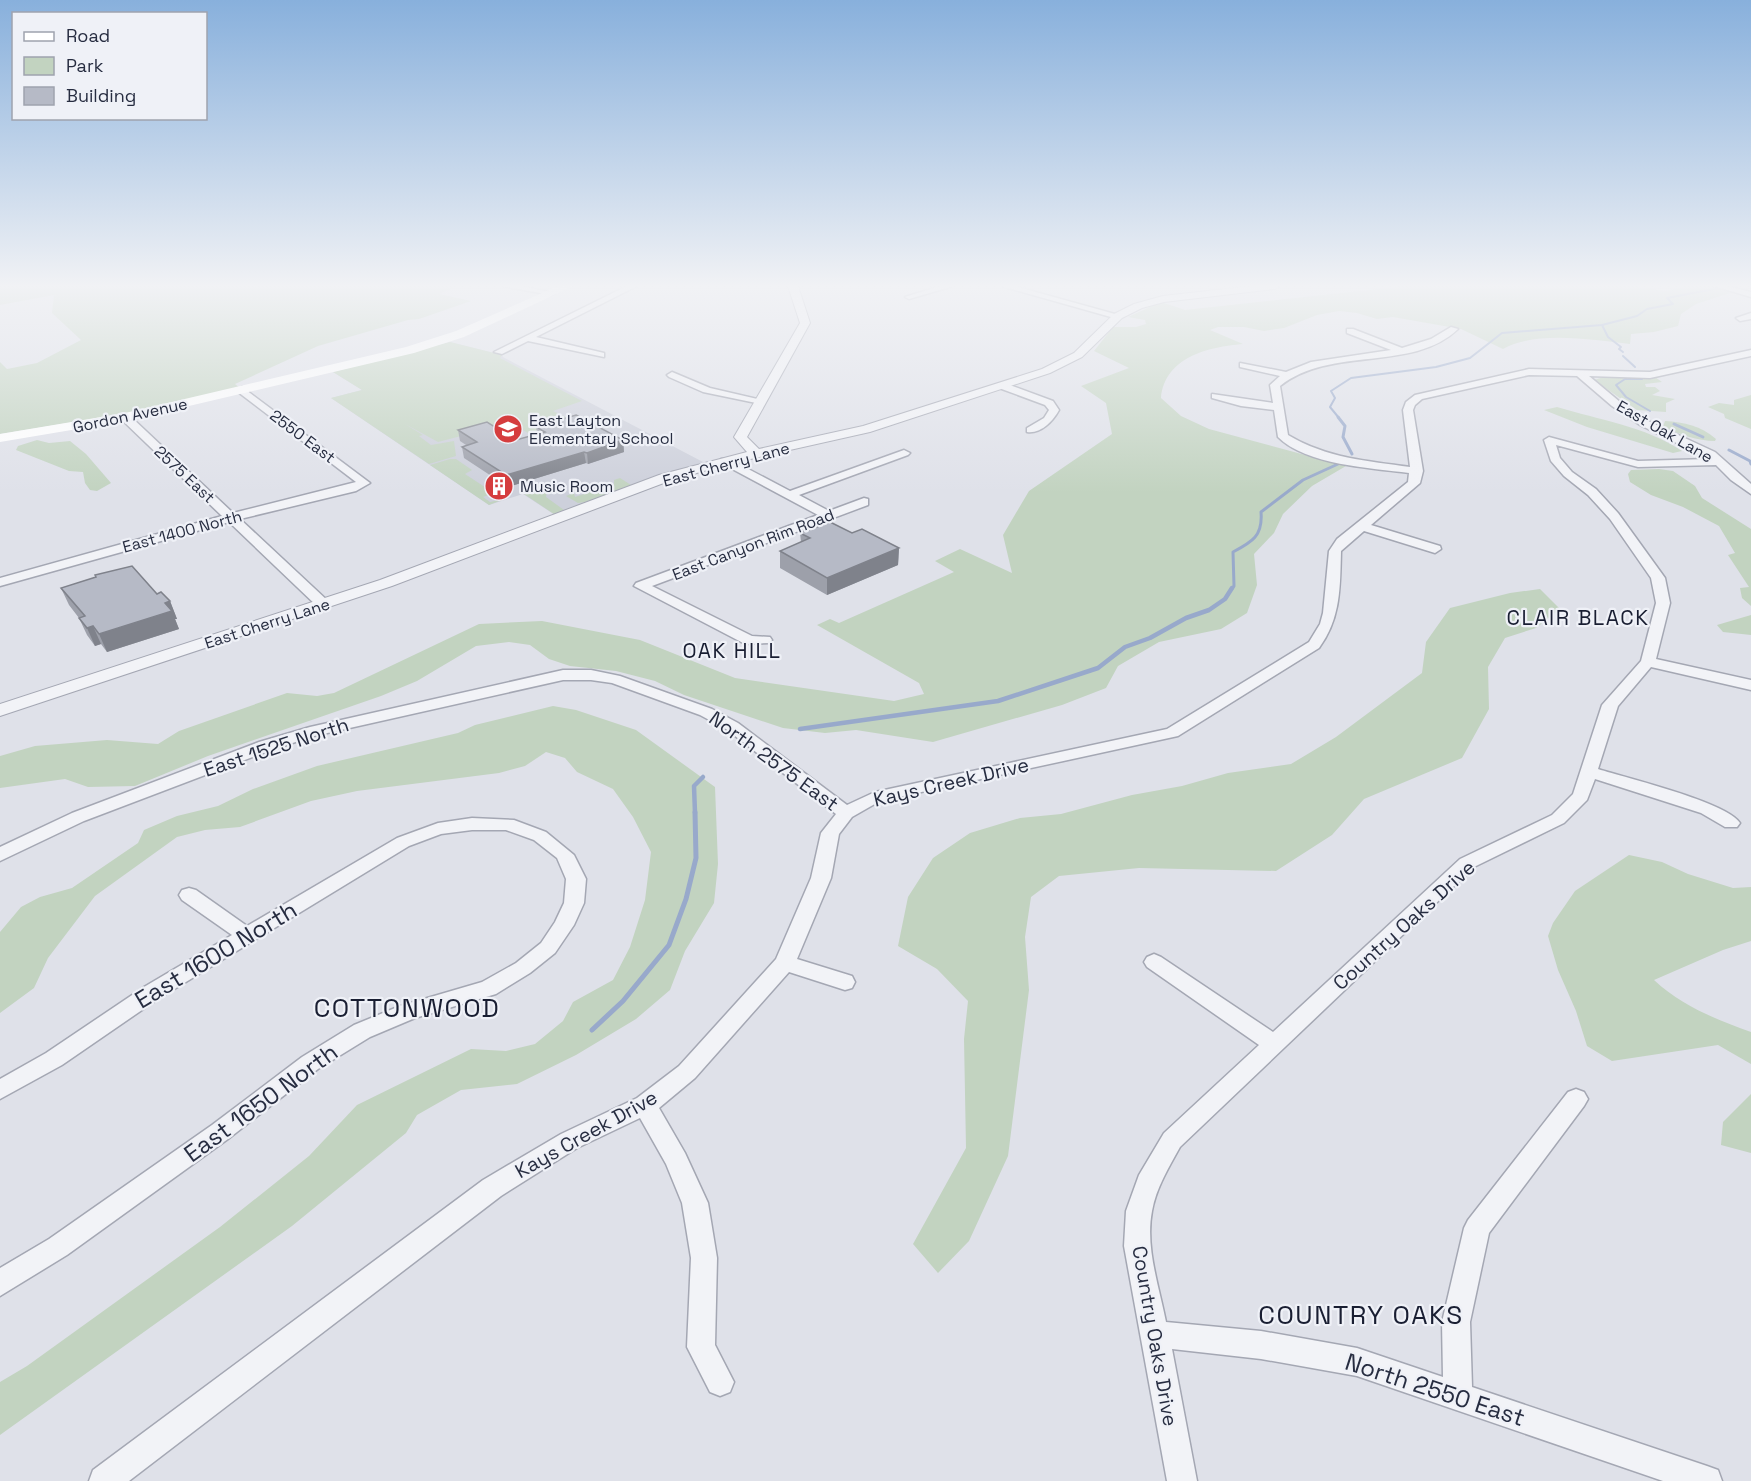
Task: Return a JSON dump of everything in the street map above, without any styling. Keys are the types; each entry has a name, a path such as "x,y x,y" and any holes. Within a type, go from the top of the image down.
{"main road":[{"name":"Gordon Avenue","path":"0,438 125,417 391,355"}],"street":[{"path":"756,454 740,437 786,355"},
{"name":"East Cherry Lane","path":"0,710 450,561 664,478 725,461 866,429 1003,386 1063,364 1078,355"},
{"path":"1374,355 1312,364 1284,374 1275,385 1282,437 1296,446 1335,458 1417,471 1408,410 1410,404 1419,397 1529,372 1650,375 1741,355"},
{"path":"1243,365 1284,374"},
{"path":"659,379 683,372"},
{"name":"East Oak Lane","path":"1579,373 1616,404 1642,421 1712,454 1735,478 1751,490"},
{"path":"672,375 707,390 760,401"},
{"path":"1003,386 1049,403 1054,410 1048,420 1031,430"},
{"name":"2550 East","path":"242,390 364,483"},
{"path":"1216,396 1240,404 1277,407"},
{"name":"2575 East","path":"125,417 323,604"},
{"name":"Country Oaks Drive","path":"1182,1481 1137,1246 1139,1211 1151,1175 1172,1140 1467,863 1558,819 1581,796 1610,705 1648,662 1663,603 1658,578 1614,516 1592,492 1568,474 1555,459 1549,440 1638,464 1719,462"},
{"path":"789,495 904,453"},
{"path":"725,461 828,516"},
{"name":"Kays Creek Drive","path":"104,1481 492,1188 569,1141 645,1105 687,1072 785,963 821,878 830,833 846,813 875,797 1172,733 1314,645 1325,633 1330,621 1335,551 1342,542 1414,483 1417,471"},
{"name":"East 1400 North","path":"0,582 231,517 352,488 364,483"},
{"name":"East Canyon Rim Road","path":"765,640 750,641 642,586 864,502"},
{"path":"1362,526 1435,549"},
{"path":"1648,662 1751,685"},
{"name":"North 2575 East","path":"563,675 591,675 615,679 706,712 732,726 846,813"},
{"name":"East 1525 North","path":"0,855 78,817 287,739 322,729 563,675"},
{"path":"1589,772 1707,809 1731,823"},
{"name":"East 1650 North","path":"0,1282 68,1240 220,1132 310,1063 362,1031 408,1012 489,988 523,968 548,948 564,925 574,903 576,879 566,855 540,836 508,824 472,824 438,829"},
{"name":"East 1600 North","path":"0,1090 54,1059 151,993 403,842 438,829"},
{"path":"189,895 247,936"},
{"path":"1154,962 1274,1044"},
{"path":"785,963 845,982"},
{"path":"1458,1396 1456,1322 1477,1228 1576,1098"},
{"path":"645,1105 676,1160 695,1203 704,1258 701,1347 720,1382"},
{"name":"North 2550 East","path":"1155,1334 1261,1345 1357,1362 1707,1481"}],"shaded area":[{"name":"East Layton Elementary School","path":"399,355 502,355 703,462 555,515 523,494 489,505 331,398 362,390 333,372"}],"green space":[{"path":"52,355 298,355 235,384 240,388 129,413 0,434 0,362 7,369 37,363"},
{"path":"399,355 502,355 500,358 582,401 553,411 572,420 528,433 511,423 438,442 405,424 423,435 419,436 431,445 454,441 456,456 429,464 331,398 362,390 333,372"},
{"path":"1102,355 1195,355 1179,364 1164,384 1161,398 1181,416 1209,429 1346,466 1312,486 1283,514 1274,533 1254,554 1257,585 1247,613 1221,629 1159,642 1118,666 1106,688 1062,705 933,742 856,730 825,733 783,728 684,695 655,681 616,671 570,666 549,659 530,645 509,642 476,646 417,681 381,696 208,756 135,786 88,787 65,779 0,788 0,756 35,746 107,740 158,744 179,731 287,693 317,696 334,693 479,624 542,621 640,640 735,678 894,701 924,694 919,683 817,625 830,619 839,623 954,572 935,561 960,549 1012,573 1003,535 1029,491 1112,434 1106,403 1081,386 1129,368"},
{"path":"1607,376 1655,377 1662,382 1645,384 1646,387 1655,387 1660,391 1652,395 1675,399 1666,403 1666,412 1637,410 1594,380"},
{"path":"1751,395 1751,429 1725,418 1724,414 1708,407 1719,403 1734,405 1734,400"},
{"path":"1557,407 1653,435 1682,451 1673,453 1587,427 1544,410"},
{"path":"1665,421 1692,426 1716,439 1708,441 1682,435 1663,427"},
{"path":"37,440 49,443 70,441 86,454 111,483 97,491 90,490 85,483 83,472 69,471 16,450 18,446"},
{"path":"456,459 472,470 465,474 494,493 483,497 490,502 504,499 489,505 430,465"},
{"path":"1631,470 1673,471 1695,486 1702,498 1751,529 1751,606 1742,598 1740,588 1749,587 1728,555 1735,553 1719,526 1683,507 1651,495 1630,482 1628,474"},
{"path":"620,478 631,485 585,502 578,503 566,496 574,493 575,497 614,484 614,480"},
{"path":"544,483 550,487 546,497 564,510 554,514 521,492 525,488"},
{"path":"1540,589 1560,609 1536,628 1505,638 1488,667 1489,709 1462,758 1364,799 1332,835 1276,871 1139,868 1059,876 1031,897 1025,937 1029,990 1008,1156 969,1241 938,1273 913,1244 966,1148 964,1039 968,1001 937,969 898,946 908,897 933,858 970,833 1020,818 1061,814 1228,773 1291,764 1336,737 1422,673 1426,642 1450,608 1510,593"},
{"path":"1751,615 1751,635 1723,632 1717,625"},
{"path":"553,706 576,710 636,730 715,787 718,864 714,903 685,951 670,990 636,1019 576,1055 517,1084 461,1090 417,1115 406,1133 292,1226 0,1435 0,1382 27,1366 220,1227 309,1156 357,1105 471,1049 506,1051 535,1044 563,1021 573,1002 613,980 630,947 645,900 651,852 633,817 613,789 577,772 565,758 546,752 525,766 499,773 357,791 311,801 240,827 205,830 177,837 95,896 48,958 34,988 0,1013 0,932 21,907 40,897 72,888 138,843 144,830 177,816 218,806 253,789 317,766 458,733 475,725"},
{"path":"1629,855 1662,862 1688,874 1733,888 1751,887 1751,941 1723,950 1654,980 1676,997 1712,1017 1751,1032 1751,1064 1718,1045 1612,1061 1587,1046 1576,1011 1558,970 1548,936 1553,923 1575,891"},
{"path":"1751,1094 1751,1153 1721,1145 1723,1122"}],"building":[{"path":"576,415 623,440 587,453 506,475 462,447 477,442 458,430 487,422 516,440 545,432 536,427"},
{"path":"830,522 852,533 862,529 899,548 827,578 780,551 810,538 800,533"},
{"path":"132,566 157,594 161,592 170,601 165,603 172,611 99,634 93,626 87,628 79,618 85,616 61,588 96,577 95,575"}],"waterway":[{"path":"1339,418 1330,407 1335,398 1331,391 1351,378 1436,367 1474,355"},
{"path":"1623,356 1635,367"},
{"path":"1642,379 1625,379 1616,385 1626,397 1650,411"},
{"path":"1338,417 1345,426 1343,437 1352,454"},
{"path":"1674,424 1703,437"},
{"path":"1729,450 1750,461 1751,464"},
{"path":"1231,590 1234,586 1233,552 1246,545 1258,533 1261,512 1303,480 1338,464"},
{"path":"800,729 998,701 1098,668 1125,647 1150,638 1186,618 1209,610 1225,599 1232,588"},
{"path":"695,813 694,786 703,777"},
{"path":"592,1030 623,1001 669,945 686,899 696,858 695,812"}],"place":[{"name":"East Layton Elementary School","path":"508,429"},
{"name":"Music Room","path":"499,486"}],"district":[{"name":"CLAIR BLACK","path":"1578,618"},
{"name":"OAK HILL","path":"732,651"},
{"name":"COTTONWOOD","path":"407,1008"},
{"name":"COUNTRY OAKS","path":"1361,1315"}]}
